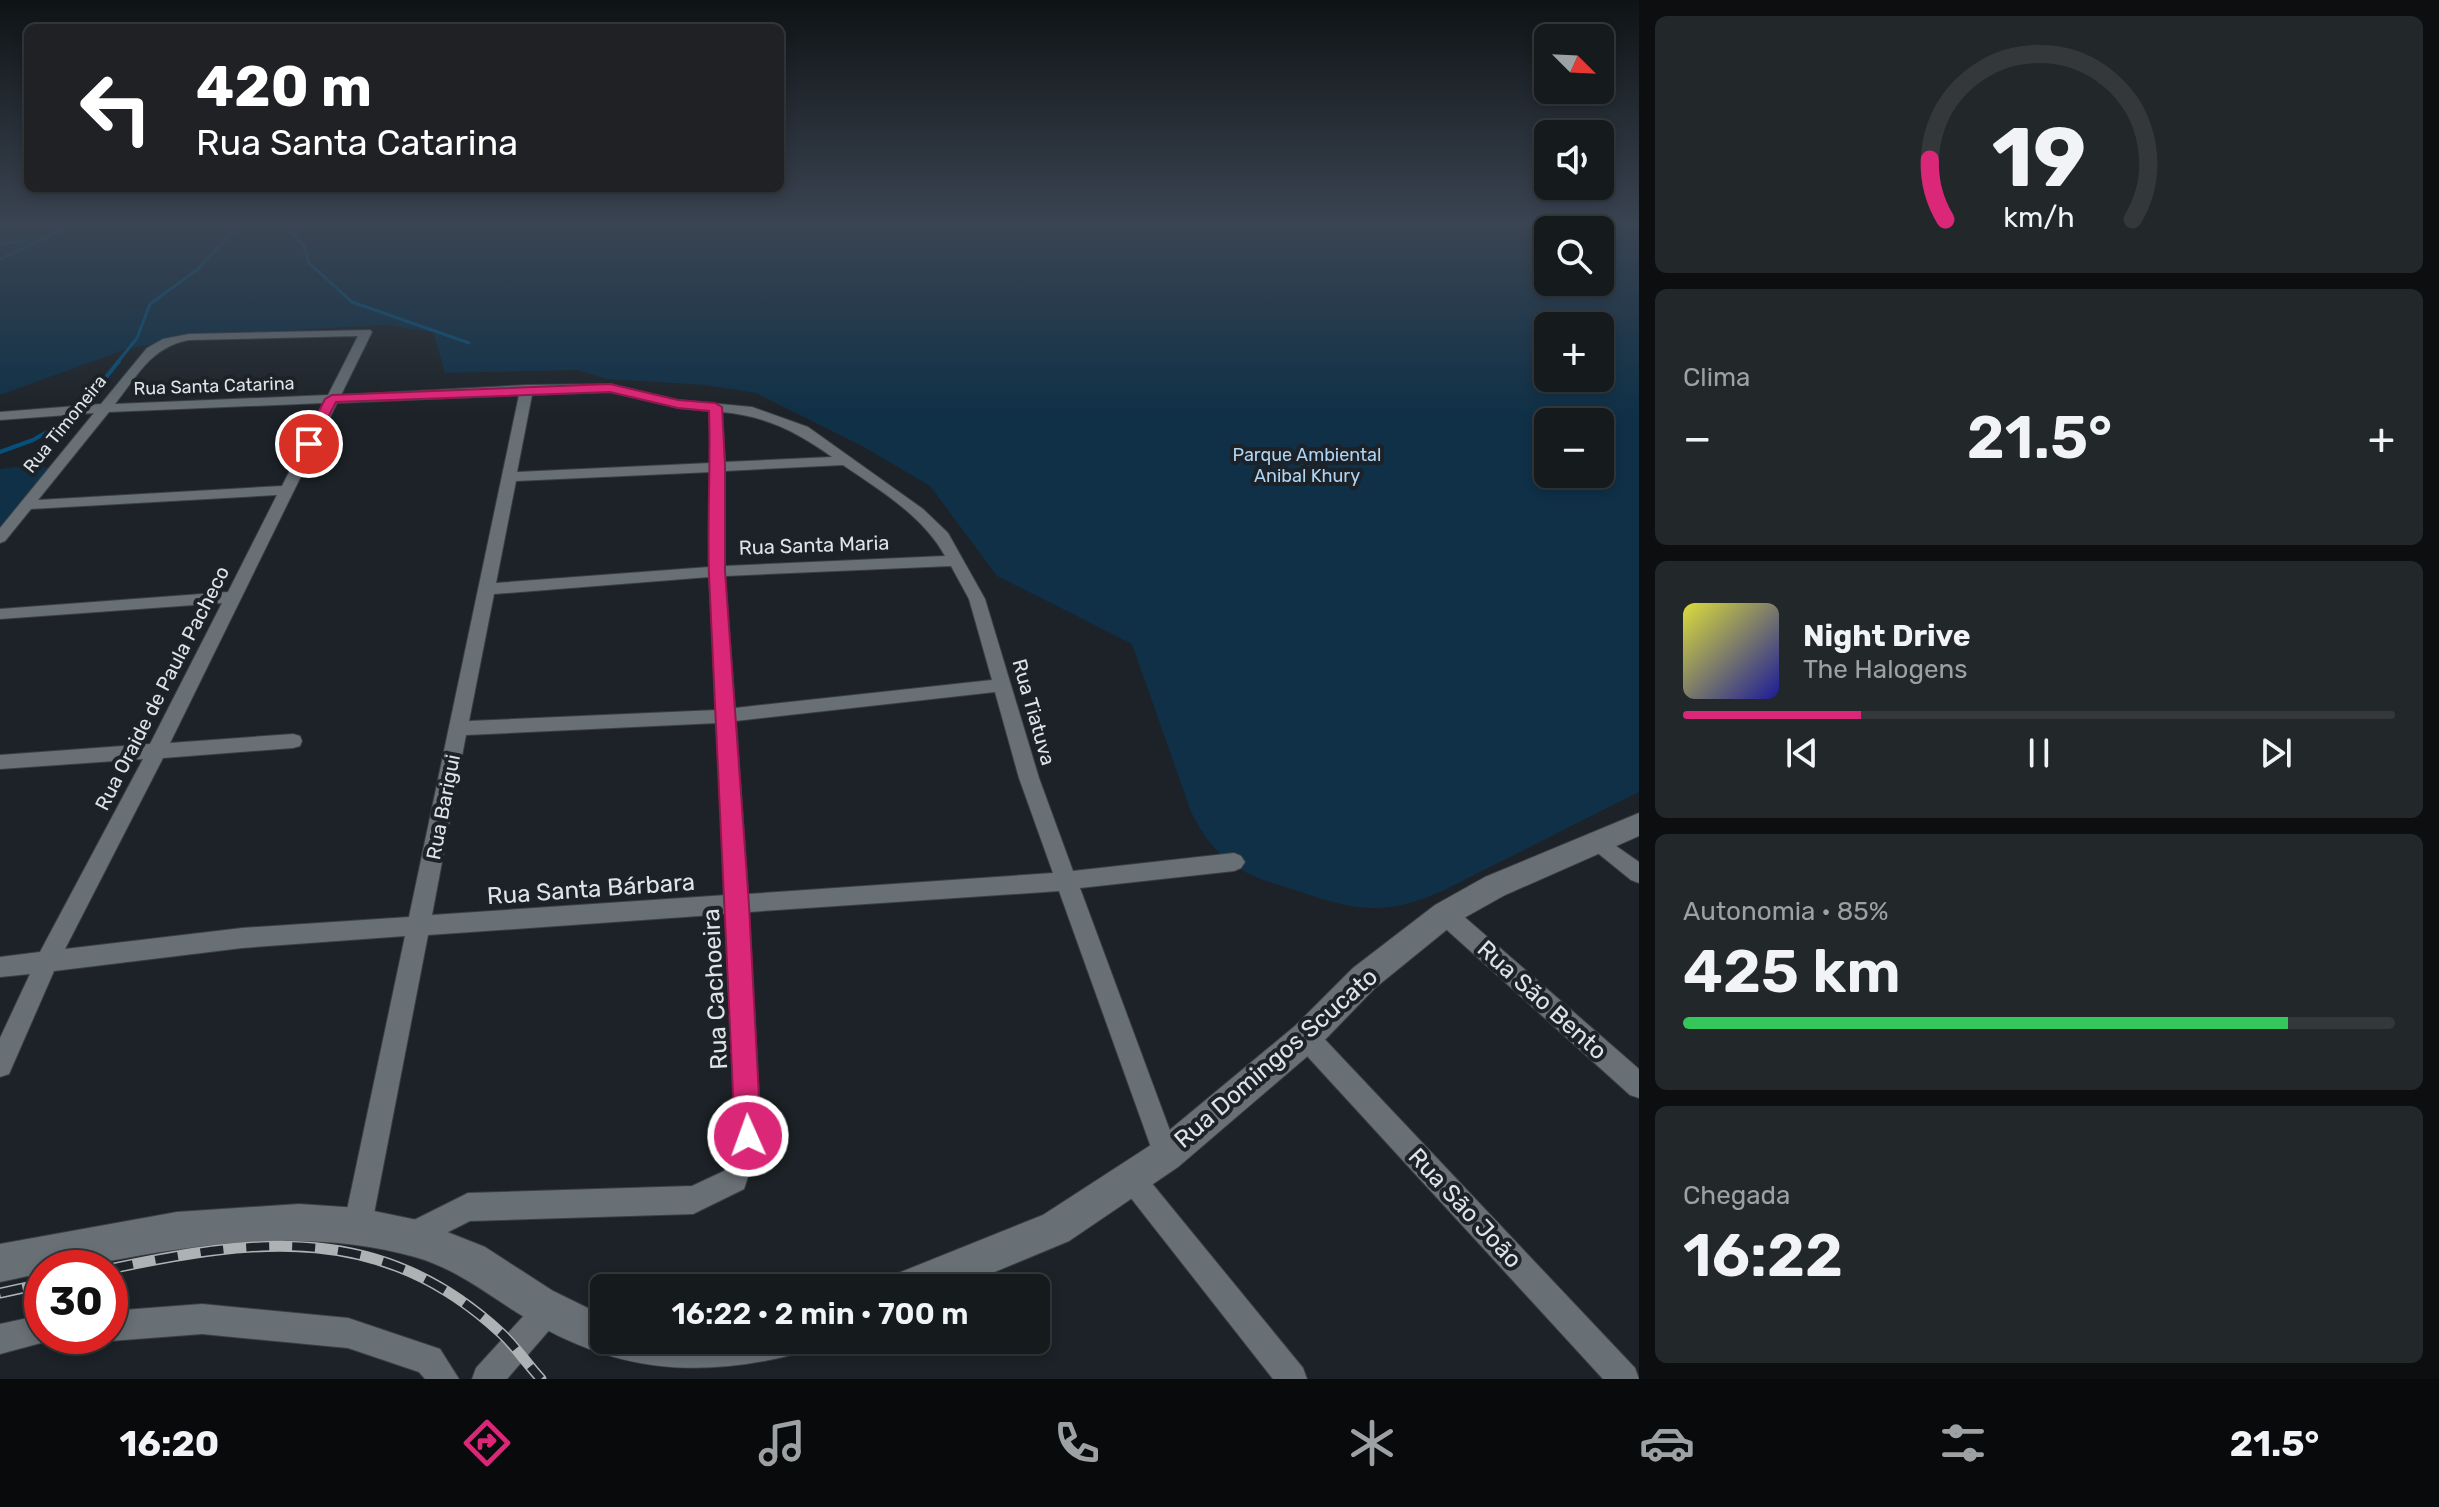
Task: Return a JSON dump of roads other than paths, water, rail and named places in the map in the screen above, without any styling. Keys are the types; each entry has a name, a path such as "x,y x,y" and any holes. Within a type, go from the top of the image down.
{"main road":[{"name":"Rua Domingos Scucato","path":"944,1274 1056,1228 1166,1155 1306,1037 1364,978 1445,914 1495,886 1639,824"},
{"path":"0,1263 162,1232 281,1223 358,1224 409,1237 472,1260 548,1310 590,1330"},
{"path":"663,1354 680,1358 722,1354"}],"street":[{"name":"Rua Oraide de Paula Pacheco","path":"0,1065 47,961 157,750 366,332 189,337 167,341"},
{"name":"Rua Timoneira","path":"0,538 151,351 167,341"},
{"name":"Rua Santa Catarina","path":"0,416 103,408 527,389 610,388 678,404 715,407"},
{"name":"Rua Barigui","path":"358,1224 527,389"},
{"name":"Rua Tiatuva","path":"715,407 752,411 803,430 918,512 940,533 977,599 1029,778 1166,1155"},
{"name":"Rua Cachoeira","path":"409,1237 468,1207 693,1200 735,1180 748,1136 738,905 717,571 715,407"},
{"path":"508,477 843,461"},
{"path":"26,505 286,490"},
{"name":"Rua Santa Maria","path":"486,589 717,571 953,561"},
{"path":"0,614 232,597"},
{"path":"459,728 725,716 1004,685"},
{"path":"0,762 293,741"},
{"path":"1596,840 1639,874"},
{"name":"Rua Santa Bárbara","path":"0,967 242,938 1066,881 1234,862"},
{"name":"Rua São Bento","path":"1445,914 1639,1086"},
{"name":"Rua São João","path":"1306,1037 1624,1379"},
{"path":"1132,1179 1292,1379"},
{"path":"487,1379 548,1310"},
{"path":"128,1325 202,1319 348,1333 429,1360 444,1379"},
{"path":"0,1339 24,1334"}],"waterway":[{"path":"117,363 137,338 150,304 173,287"},
{"path":"336,287 352,302 469,343"},
{"path":"0,452 33,440 75,416 119,361"}],"railway":[{"path":"128,1265 216,1250 267,1246 316,1248 363,1256 410,1272 456,1297 501,1333 541,1379"},
{"path":"0,1293 24,1288"}],"park label":[{"name":"Parque Ambiental Anibal Khury","path":"1307,465"}]}
